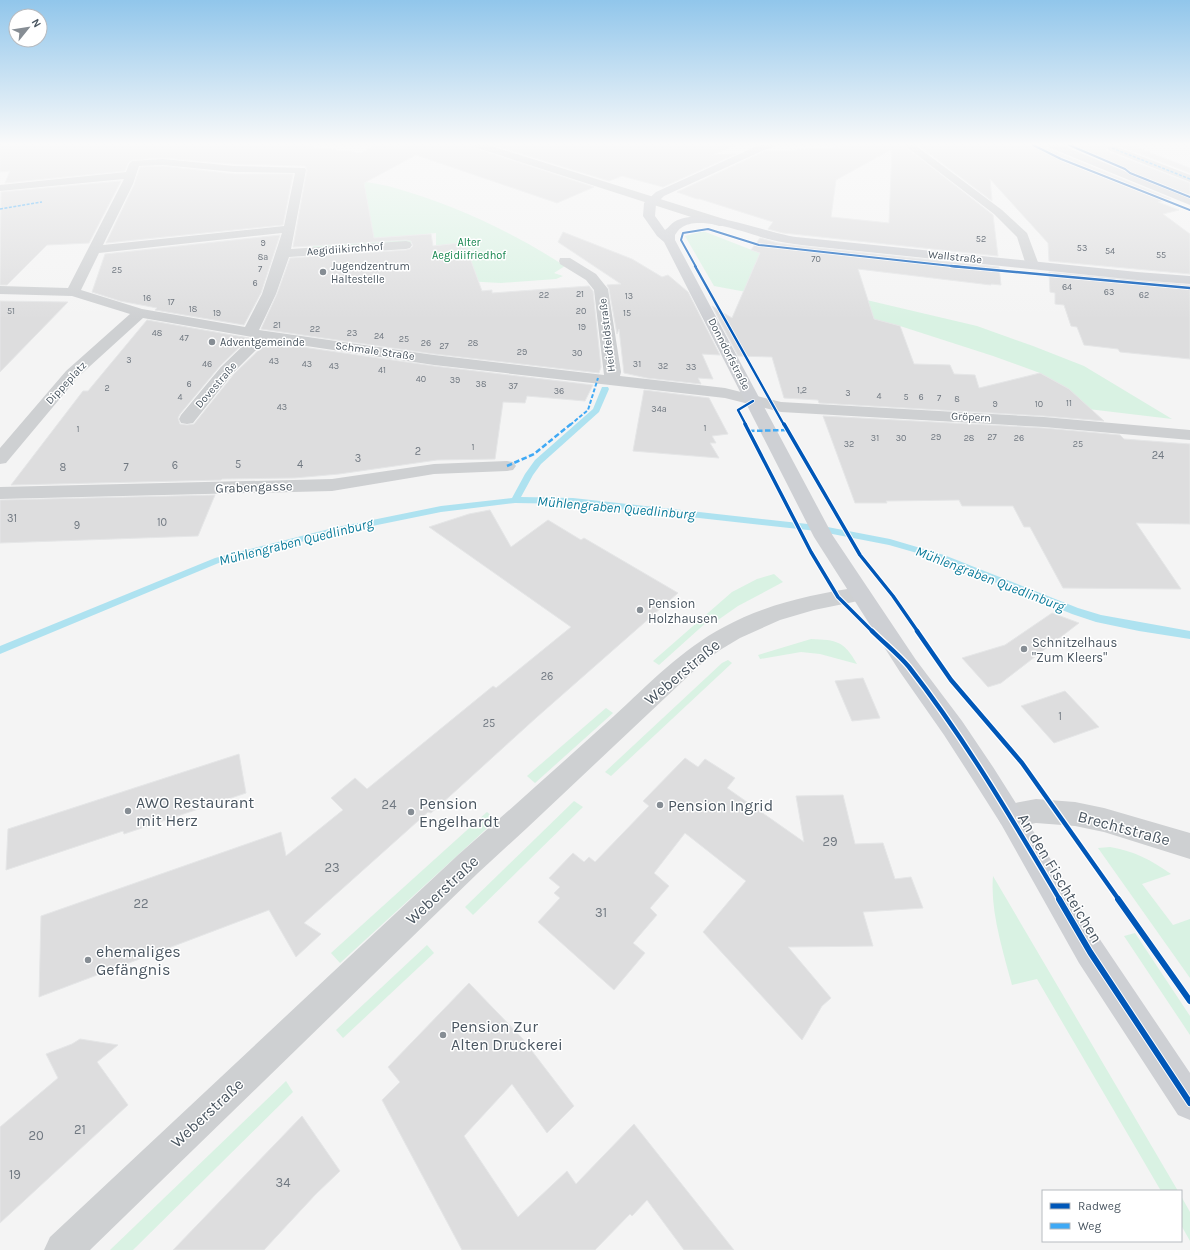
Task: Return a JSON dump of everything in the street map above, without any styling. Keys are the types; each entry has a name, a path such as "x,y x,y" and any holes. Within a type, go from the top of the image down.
{"main road":[{"name":"Donndorfstraße","path":"651,203 649,207 649,216 661,233 669,240 837,558 860,594"},
{"name":"Wallstraße","path":"669,240 671,229 680,223 695,220 723,223 782,239 1190,280"},
{"name":"An den Fischteichen","path":"860,594 908,666 953,728 1010,816 1090,952 1190,1103"}],"street":[{"path":"73,292 96,250 119,203"},
{"path":"257,334 263,311 285,253 294,203"},
{"name":"Wallstraße","path":"663,203 723,223"},
{"path":"986,203 1011,223 1025,240 1032,265"},
{"path":"96,250 289,229"},
{"name":"Aegidiikirchhof","path":"285,253 406,245"},
{"name":"Heidfeldstraße","path":"565,261 591,277 601,289 613,372 611,380"},
{"name":"Schmale Straße","path":"0,290 73,292 140,313 257,334 434,360 725,393 753,401"},
{"name":"Dippeplatz","path":"0,460 72,374 140,313"},
{"name":"Dovestraße","path":"187,419 257,334"},
{"name":"Gröpern","path":"753,401 792,408 1044,422 1190,435"},
{"name":"Grabengasse","path":"0,494 332,485 434,469 507,466"},
{"name":"Weberstraße","path":"64,1250 468,864 518,820 693,658 730,632 776,612 822,600 860,594"},
{"name":"Brechtstraße","path":"1010,816 1036,811 1075,814 1104,820 1190,846"}],"green space":[{"name":"Alter Aegidiifriedhof","path":"366,203 440,203 461,211 525,242 565,266 554,273 563,276 556,279 501,283 428,279 436,246 436,233 415,235 415,243 314,250 309,236 369,209"},
{"path":"703,231 772,258 841,294 977,326 1084,366 1172,419 1088,409 1069,389 1040,373 993,356 900,326 801,302 714,286 685,236"},
{"path":"774,574 783,582 738,606 718,620 709,620 659,665 653,661 732,592 757,579"},
{"path":"811,639 834,641 839,643 844,646 857,664 820,654 801,652 760,659 758,655"},
{"path":"728,660 732,663 611,776 605,772 722,663"},
{"path":"606,708 613,713 535,783 527,776"},
{"path":"574,801 583,807 473,915 465,907"},
{"path":"487,812 496,820 340,963 331,953"},
{"path":"1110,847 1127,851 1142,857 1171,874 1142,884 1173,925 1190,919 1190,978 1098,848"},
{"path":"993,876 1177,1190 1160,1190 1037,979 1012,985 995,917"},
{"path":"1135,933 1190,1016 1190,1035 1124,936"},
{"path":"427,945 434,953 343,1038 336,1030"},
{"path":"286,1081 293,1092 133,1250 110,1250"},
{"path":"1182,1198 1190,1212 1190,1241 1182,1227"}],"building":[{"path":"1,203 109,203 89,243 47,245 7,285 0,285"},
{"path":"125,203 287,203 283,225 106,243"},
{"path":"301,203 368,203 374,238 431,234 433,246 460,243 461,248 466,247 482,291 492,290 492,293 589,286 593,291 601,367 599,373 434,354 261,329 277,294 290,258 406,250 413,246 411,241 406,240 293,247"},
{"path":"714,203 833,203 831,217 889,223 890,203 978,203 993,215 998,256 783,233 768,229 773,222"},
{"path":"1012,203 1162,203 1179,210 1163,214 1190,234 1190,274 1049,261 1048,243"},
{"path":"563,232 632,259 662,277 668,275 688,292 720,355 702,354 713,379 698,378 701,384 647,378 624,373 619,329 617,334 607,285 621,284 558,242"},
{"path":"280,235 261,293 244,325 155,310 157,308 120,301 92,292 105,254"},
{"path":"760,238 778,243 810,247 999,267 1001,285 858,269 874,319 900,326 914,364 950,365 954,374 975,375 979,388 1040,373 1069,389 1104,421 1044,416 819,403 818,400 784,398 772,357 738,356 712,306 732,318 760,253 751,250"},
{"path":"1049,272 1190,285 1190,359 1120,352 1118,349 1084,345 1077,327 1071,326 1064,305 1055,304 1055,293 1050,292"},
{"path":"0,301 68,302 0,372"},
{"path":"147,320 249,338 220,366 180,414 178,418 180,424 194,424 234,374 267,342 434,366 593,385 585,401 527,396 525,403 503,402 495,459 437,460 339,474 294,478 11,485 83,391 88,391"},
{"path":"644,390 709,398 728,434 712,436 716,443 710,443 719,458 633,451"},
{"path":"823,416 1044,428 1120,435 1124,439 1190,444 1190,524 1136,523 1181,589 1063,588 1030,527 1024,527 1013,506 962,506 959,500 855,503"},
{"path":"215,495 198,536 0,543 0,500"},
{"path":"490,510 511,547 548,520 581,540 584,538 678,593 431,813 428,812 304,923 321,934 296,957 269,910 39,997 41,916 281,832 286,856 343,810 331,798 355,778 367,789 493,686 496,688 571,627 429,527 469,514"},
{"path":"1052,613 1079,623 1001,683 988,687 962,658 1005,645"},
{"path":"863,678 880,718 852,721 835,681"},
{"path":"1065,691 1099,727 1054,743 1021,706"},
{"name":"AWO Restaurant mit Herz","path":"239,754 246,793 124,834 123,831 6,870 8,829"},
{"path":"685,758 698,767 705,759 735,778 727,788 804,842 796,796 843,795 855,844 883,843 895,879 911,877 923,908 863,912 873,946 788,947 831,998 822,1006 802,1040 703,932 746,881 685,833 654,873 669,886 650,908 657,915 633,943 645,953 614,990 538,922 560,898 554,893 560,887 549,878 573,853 584,862 589,857 595,862 649,806 643,801"},
{"path":"469,983 522,1038 574,1106 547,1133 512,1084 464,1136 518,1217 567,1171 576,1184 634,1124 734,1250 684,1250 647,1200 632,1216 630,1214 595,1250 462,1250 382,1100 400,1082 388,1067"},
{"path":"80,1039 118,1045 97,1062 128,1105 0,1223 0,1127 58,1078 46,1054 72,1044"},
{"path":"302,1116 340,1171 316,1194 264,1250 173,1250"}],"waterway":[{"path":"515,500 529,474 538,462 596,410 605,389"},
{"name":"Mühlengraben Quedlinburg","path":"0,650 218,560 333,531 441,509 515,500"},
{"name":"Mühlengraben Quedlinburg","path":"515,500 573,501 817,528 890,542 941,557 1075,611 1100,619 1190,635"}],"marked path":[{"path":"0,209 34,203"},
{"path":"507,466 534,454 588,410 598,378"},
{"path":"749,431 787,430"}],"cycle path":[{"path":"1173,203 1190,210"},
{"path":"1190,288 997,271 759,245 708,229 683,233 681,236 681,240 773,406 860,555 893,596 951,680 1022,763 1190,1001"},
{"path":"753,401 738,410 811,552 838,597 908,666 953,728 1010,816 1090,952 1190,1103"}],"place":[{"name":"Jugendzentrum Haltestelle","path":"323,272"},
{"name":"Adventgemeinde","path":"212,342"},
{"name":"Pension Holzhausen","path":"640,610"},
{"name":"Schnitzelhaus \"Zum Kleers\"","path":"1024,649"},
{"name":"Pension Ingrid","path":"660,805"},
{"name":"AWO Restaurant mit Herz","path":"128,811"},
{"name":"Pension Engelhardt","path":"411,812"},
{"name":"ehemaliges Gefängnis","path":"88,960"},
{"name":"Pension Zur Alten Druckerei","path":"443,1035"}]}
